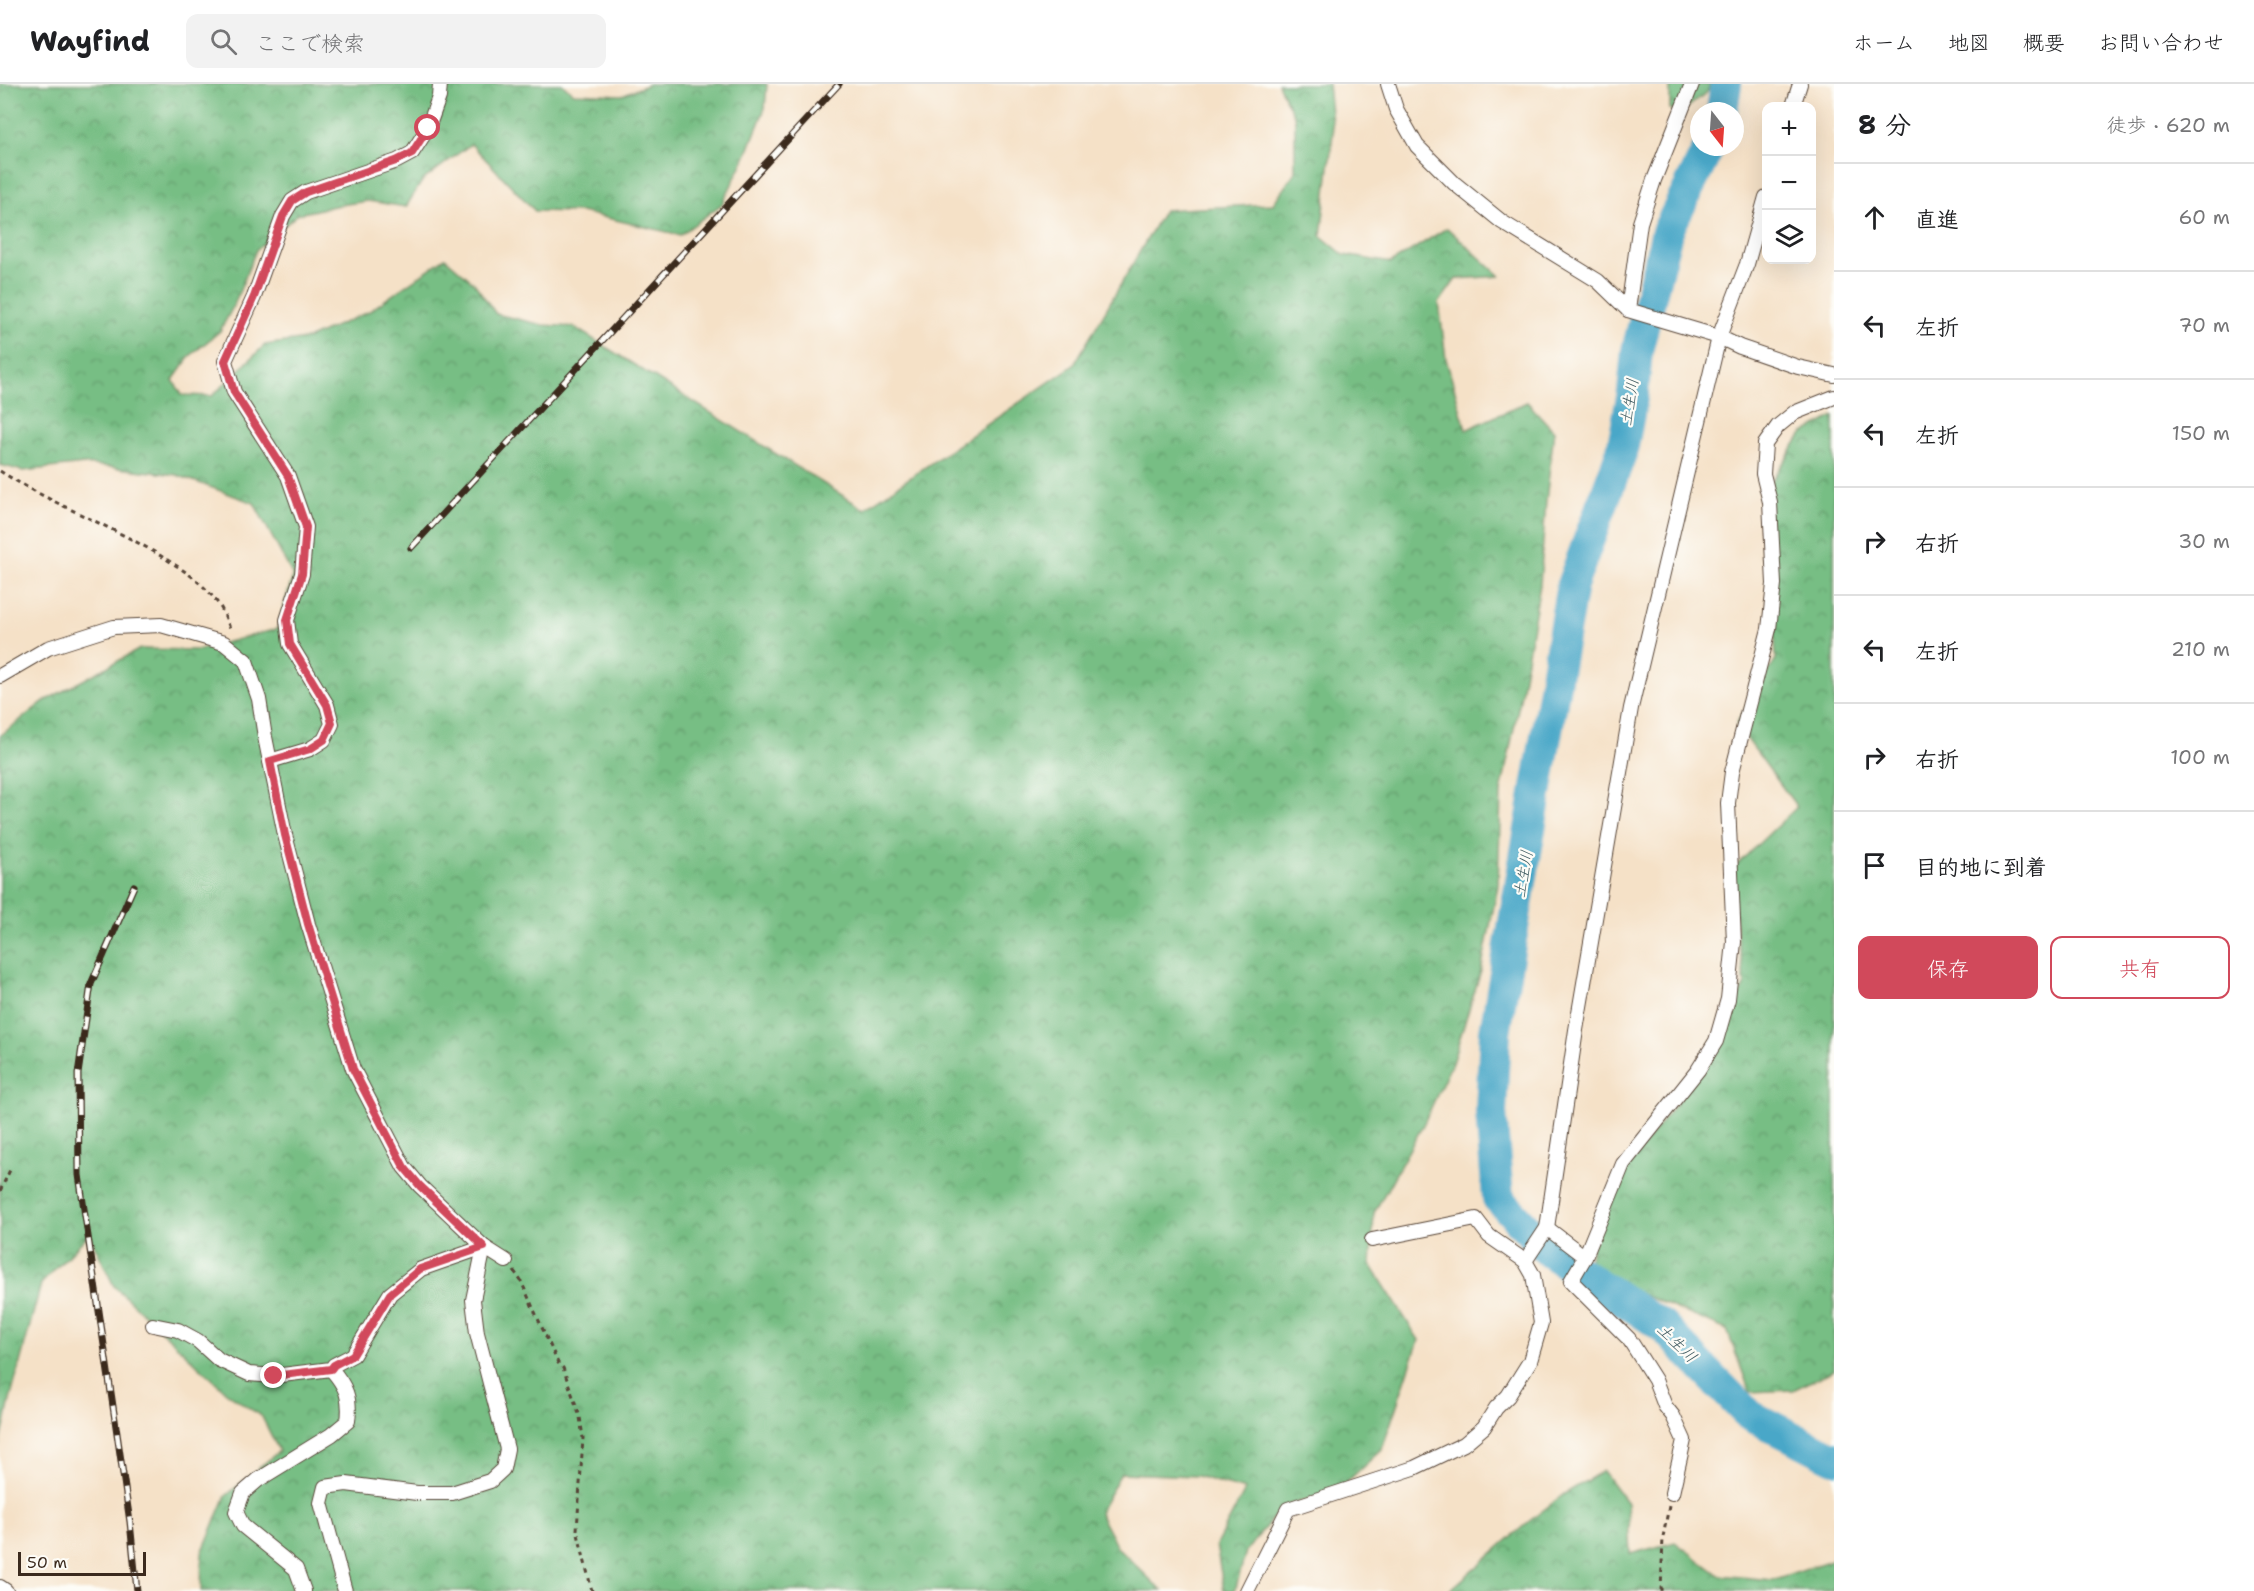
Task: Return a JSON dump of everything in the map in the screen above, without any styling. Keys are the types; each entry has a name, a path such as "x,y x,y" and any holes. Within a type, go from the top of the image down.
{"street":[{"path":"270,761 310,749 324,740 332,723 327,705 290,644 287,620 302,574 306,527 288,476 234,392 225,361 254,297 283,216 292,201 306,192 396,161 412,153 428,128 439,98 440,84"},
{"path":"1388,84 1396,109 1417,146 1454,183 1502,222 1598,281 1628,310 1719,337 1740,347 1798,367 1834,375"},
{"path":"1628,310 1640,223 1654,180 1692,84"},
{"path":"1794,102 1800,84"},
{"path":"1525,1261 1546,1231 1576,1030 1631,708 1719,337 1747,264 1763,210"},
{"path":"1672,1493 1684,1440 1673,1416 1665,1406 1655,1380 1629,1339 1571,1281 1585,1257 1623,1164 1698,1070 1716,1041 1728,999 1734,942 1728,803 1732,772 1769,629 1774,584 1770,502 1763,474 1765,444 1778,426 1794,412 1834,397"},
{"path":"0,676 48,648 114,627 161,625 224,643 246,661 260,699 285,835 305,913 353,1069 404,1167 420,1186 484,1247 506,1261"},
{"path":"1247,1591 1288,1509 1414,1468 1464,1443 1484,1427 1496,1408 1508,1396 1530,1361 1541,1323 1533,1275 1525,1261 1489,1236 1476,1219 1372,1240"},
{"path":"1546,1231 1585,1257"},
{"path":"153,1324 178,1330 198,1341 219,1360 249,1374 274,1376 331,1369 353,1355 390,1294 420,1269 484,1247"},
{"path":"345,1591 321,1503 325,1487 346,1484 417,1493 452,1493 490,1481 503,1469 507,1449 477,1333 473,1300 484,1247"},
{"path":"303,1591 296,1569 243,1527 236,1512 243,1493 258,1480 331,1435 348,1421 350,1405 343,1382 331,1369"},
{"path":"0,1587 6,1591"}],"path":[{"path":"0,471 24,486 122,533 181,567 206,590 219,606 233,633"},
{"path":"0,1191 10,1170"},
{"path":"506,1261 521,1281 558,1363 563,1368 580,1417 583,1438 577,1530 592,1591"},
{"path":"1661,1591 1663,1537 1672,1493"}],"green space":[{"path":"0,84 562,84 574,93 622,95 649,84 767,84 765,108 746,156 722,204 680,235 581,212 535,211 471,144 422,181 406,207 368,201 298,214 256,250 234,305 220,331 190,356 173,380 182,395 212,396 265,345 307,339 368,312 445,258 474,283 496,314 543,325 574,327 864,509 1074,365 1164,210 1273,204 1295,172 1295,118 1278,84 1328,84 1333,133 1321,236 1344,255 1391,263 1447,228 1500,276 1456,279 1439,303 1446,359 1466,430 1527,402 1554,431 1540,585 1501,792 1498,886 1481,971 1452,1063 1423,1125 1374,1213 1371,1265 1419,1340 1382,1449 1338,1490 1282,1507 1246,1551 1235,1591 1224,1591 1216,1545 1245,1490 1197,1476 1121,1473 1099,1513 1117,1547 1162,1591 201,1591 202,1553 226,1496 279,1451 262,1417 226,1392 114,1286 89,1234 41,1284 0,1446 0,736 43,702 140,649 197,650 277,629 293,576 254,503 177,475 84,464 23,471 0,465"},
{"path":"1670,84 1710,84 1708,91 1694,102 1690,102 1690,106 1681,113 1670,109"},
{"path":"1834,416 1834,1370 1793,1390 1750,1392 1727,1330 1587,1271 1602,1200 1701,1070 1745,984 1728,873 1797,807 1736,724 1776,659 1767,488 1802,434"},
{"path":"1603,1471 1627,1503 1630,1554 1675,1542 1719,1575 1772,1580 1834,1559 1834,1591 1449,1591 1564,1494"}],"waterway":[{"name":"土生川","path":"1723,102 1726,84"},
{"name":"土生川","path":"1705,156 1667,232 1637,351 1633,392 1622,451 1572,585 1495,1032 1491,1112 1498,1198 1549,1252 1662,1326 1749,1415 1834,1458"}],"railway":[{"path":"411,548 839,84"},
{"path":"134,886 91,984 78,1074 79,1175 130,1522 137,1591"}],"route":[{"path":"274,1376 331,1369 353,1355 390,1294 420,1269 484,1247 420,1186 404,1167 353,1069 308,924 285,835 270,761 310,749 324,740 332,723 327,705 290,644 287,620 302,574 306,527 288,476 234,392 225,361 254,297 283,216 292,201 306,192 396,161 412,153 428,128"}]}
